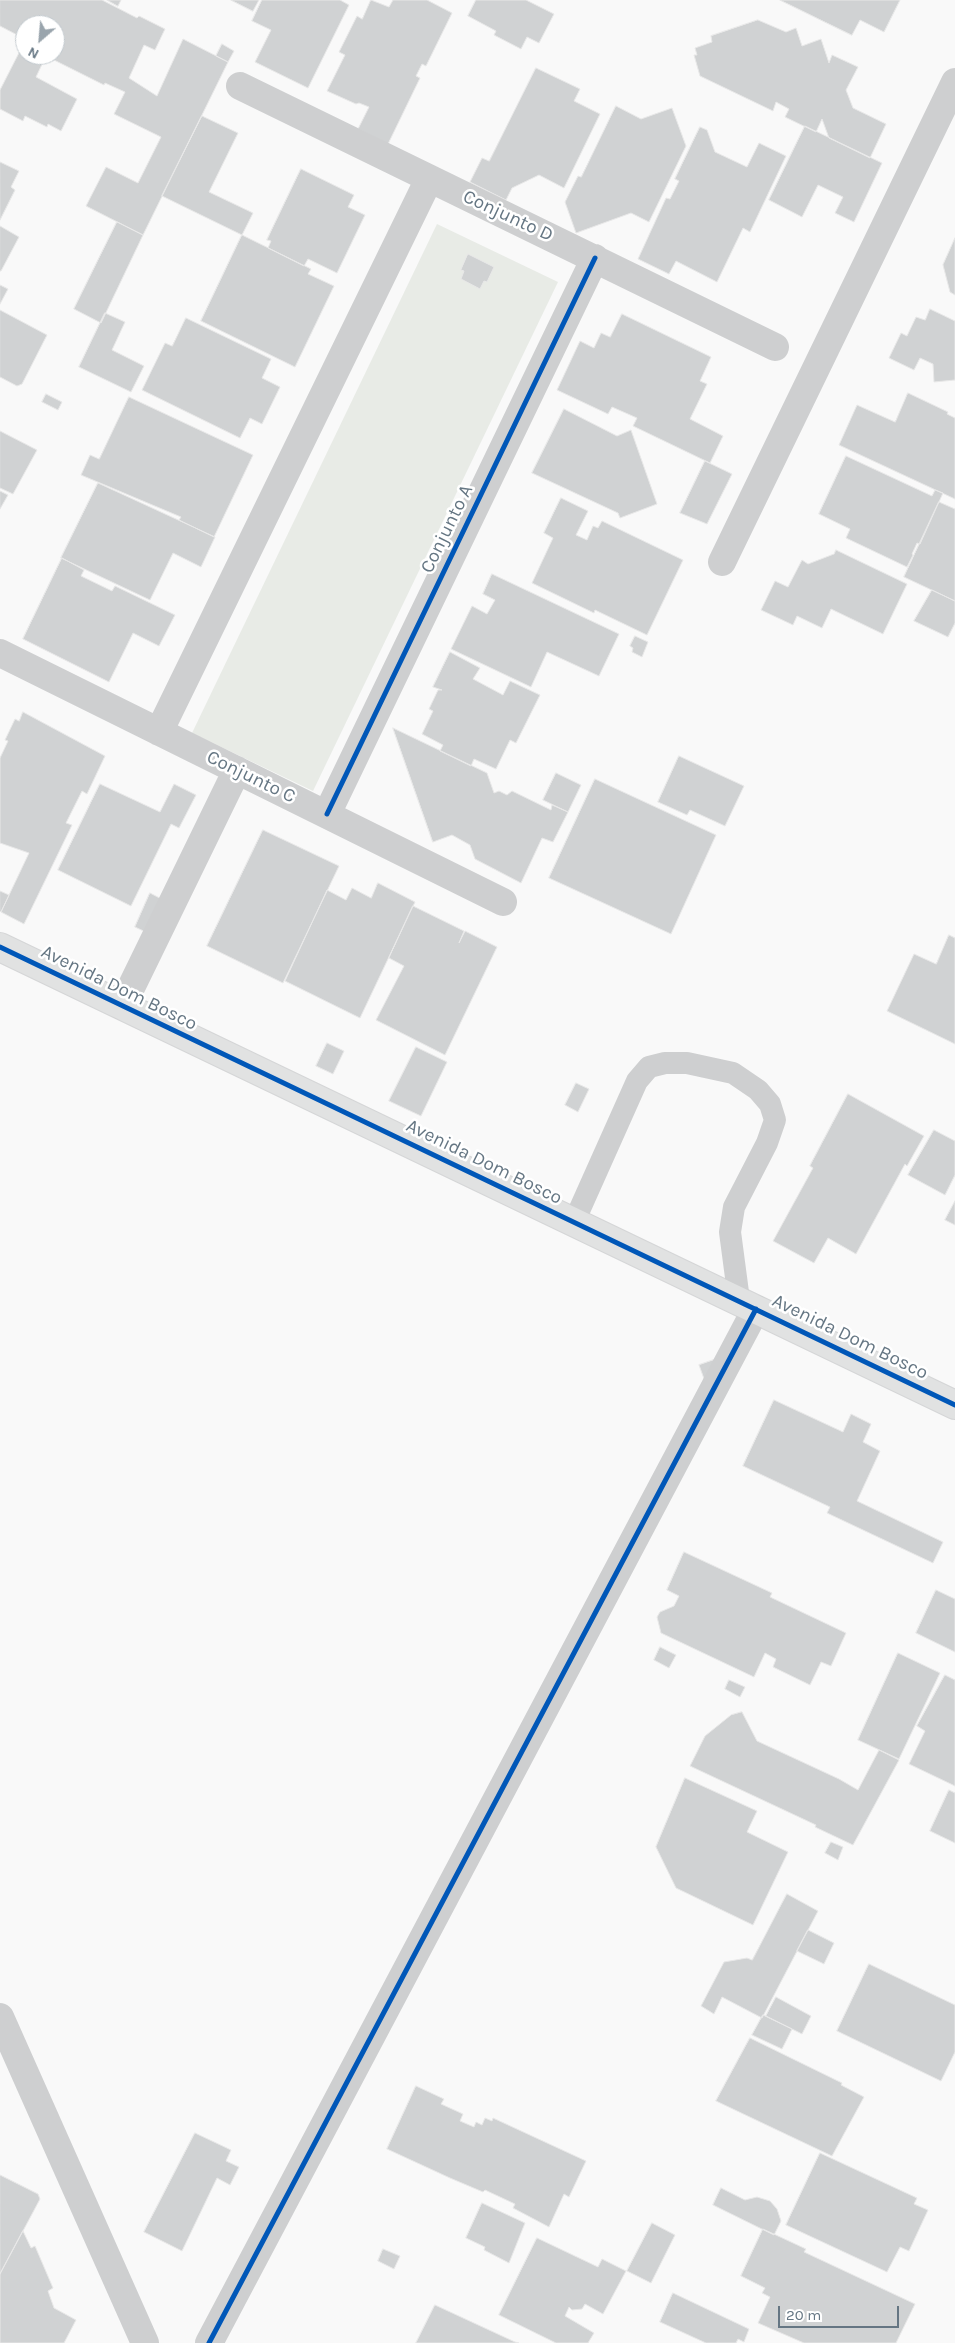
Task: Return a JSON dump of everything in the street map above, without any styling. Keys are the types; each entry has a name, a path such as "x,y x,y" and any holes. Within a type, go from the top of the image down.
{"street":[{"path":"722,562 955,82"},
{"name":"Conjunto D","path":"240,86 775,347"},
{"path":"159,732 429,179"},
{"name":"Conjunto A","path":"327,814 595,258"},
{"name":"Conjunto C","path":"0,652 502,902"},
{"path":"122,1006 237,770"},
{"name":"Avenida Dom Bosco","path":"0,947 748,1304 955,1405"},
{"path":"209,2343 748,1304"},
{"path":"0,2017 145,2343"}],"lane":[{"path":"574,1222 637,1081 649,1067 665,1063 687,1062 733,1073 764,1097 770,1104 774,1120 766,1143 734,1207 730,1232 748,1304"}],"shaded area":[{"path":"437,224 558,282 313,791 192,733"}],"building":[{"path":"0,0 102,0 137,18 139,16 165,29 155,50 144,45 129,78 157,96 183,39 228,62 143,235 86,206 106,167 138,183 161,137 114,114 125,92 105,83 104,85 64,65 65,15 15,15 15,34 0,26"},
{"path":"107,0 121,0 118,6"},
{"path":"231,0 259,0 253,11"},
{"path":"262,0 340,0 349,5 308,88 255,62 271,30 252,21"},
{"path":"371,0 389,7 393,0 427,0 452,13 426,66 422,64 416,76 420,78 388,144 358,129 369,107 359,103 356,104 327,91 345,55 339,52 357,16 362,19"},
{"path":"476,0 526,0 554,14 539,43 527,37 521,49 494,35 496,31 468,16"},
{"path":"780,0 900,0 884,32 860,20 852,35"},
{"path":"758,20 786,32 796,28 802,46 821,39 829,63 832,55 858,67 846,90 853,108 886,124 870,158 829,138 822,119 816,132 785,117 789,109 776,102 773,111 700,76 694,55 697,55 695,48 712,42 711,36"},
{"path":"222,44 234,51 228,62 216,56"},
{"path":"15,61 15,65 42,65 36,77 77,99 61,131 48,124 47,127 25,116 23,121 0,109 0,90"},
{"path":"536,68 580,89 574,101 600,114 564,188 539,175 512,188 506,200 470,182 482,158 489,161"},
{"path":"616,106 641,119 672,108 686,146 649,222 631,213 576,233 565,202 578,176 581,177"},
{"path":"202,116 238,133 209,192 253,213 242,235 162,196"},
{"path":"805,126 882,163 854,222 835,213 843,197 818,185 802,217 769,200"},
{"path":"700,127 707,130 715,152 747,167 759,143 786,156 750,232 743,228 717,282 676,261 669,274 638,259 666,198 670,199 679,181 675,179"},
{"path":"0,162 19,171 11,187 15,190 0,220"},
{"path":"301,169 354,195 348,207 365,215 337,273 308,259 304,266 268,248 271,241 267,240"},
{"path":"117,222 143,235 101,323 74,309"},
{"path":"0,226 19,237 1,271 0,271"},
{"path":"242,235 311,269 308,274 334,286 295,367 201,321"},
{"path":"955,238 955,295 950,292 943,265"},
{"path":"468,254 494,267 487,282 484,281 480,289 461,279 464,271 461,270"},
{"path":"0,285 8,289 0,304"},
{"path":"930,309 955,321 955,380 934,382 933,364 920,358 914,370 889,358 901,333 907,336 916,317 925,320"},
{"path":"0,310 47,335 22,384 17,386 0,377"},
{"path":"105,313 125,322 112,350 144,366 131,392 79,367"},
{"path":"622,314 711,357 700,381 707,384 690,419 723,436 710,463 633,426 637,418 612,407 608,414 557,390 580,341 594,348 601,333 610,337"},
{"path":"186,318 271,359 262,378 280,387 262,424 250,418 240,438 142,390 165,343 172,346"},
{"path":"908,393 948,412 947,414 955,418 955,499 839,445 857,405 895,422"},
{"path":"46,394 62,402 58,410 42,402"},
{"path":"129,397 253,455 214,537 179,520 181,517 81,475 90,455 99,459"},
{"path":"564,409 617,436 631,430 657,504 620,518 618,513 532,473"},
{"path":"0,431 37,450 13,494 0,488"},
{"path":"846,456 932,496 935,490 943,493 920,544 917,543 907,567 846,538 850,529 819,514"},
{"path":"705,461 732,474 707,524 680,513"},
{"path":"98,483 215,537 201,567 173,553 150,600 61,558"},
{"path":"0,491 8,495 0,509"},
{"path":"561,498 588,511 576,535 587,540 593,526 598,528 602,521 683,560 647,635 595,610 594,613 532,583 553,538 544,533"},
{"path":"939,502 955,509 955,601 904,577"},
{"path":"836,550 907,584 883,634 831,609 822,628 797,616 793,625 761,610 775,581 788,587 802,560 808,564 834,554"},
{"path":"62,558 84,570 81,576 112,591 115,586 175,615 159,646 133,633 109,682 23,639"},
{"path":"492,574 619,634 599,676 547,652 531,687 451,649 472,606 487,614 495,600 483,594"},
{"path":"932,590 955,601 955,623 948,637 914,621"},
{"path":"635,636 648,642 642,657 632,652 633,648 630,646"},
{"path":"450,652 480,668 473,679 503,695 510,681 540,695 516,743 510,740 496,769 474,759 471,766 440,751 443,745 422,734 433,711 429,709 438,690 442,690 433,687"},
{"path":"23,712 105,756 87,794 82,791 66,823 72,825 24,924 1,912 29,853 0,843 0,758 8,741 5,740 15,719 19,721"},
{"path":"393,728 487,773 494,793 499,791 507,795 512,791 551,810 552,805 568,812 553,842 542,838 521,883 475,859 470,845 452,835 433,842"},
{"path":"679,756 744,786 725,826 690,810 687,815 658,802"},
{"path":"556,773 581,785 568,812 543,800"},
{"path":"595,779 716,835 671,934 549,878"},
{"path":"100,784 160,812 174,784 196,795 179,828 171,824 131,906 58,870"},
{"path":"263,830 339,866 283,983 207,946"},
{"path":"378,883 415,902 360,1018 285,981 327,890 346,900 352,888 371,898"},
{"path":"0,891 9,895 1,912 0,911"},
{"path":"150,893 171,904 150,934 135,927"},
{"path":"413,906 464,931 459,943 465,931 497,947 445,1055 376,1020 404,966 389,958"},
{"path":"949,935 955,938 955,1044 887,1011 914,954 936,964"},
{"path":"327,1043 344,1051 333,1074 316,1066"},
{"path":"416,1047 447,1062 421,1116 389,1101"},
{"path":"576,1083 589,1089 578,1112 565,1105"},
{"path":"848,1094 924,1136 907,1166 905,1164 856,1254 828,1238 814,1263 773,1241 813,1168 810,1166"},
{"path":"934,1130 955,1141 955,1175 945,1195 908,1175"},
{"path":"955,1201 955,1225 945,1220"},
{"path":"722,1357 707,1387 699,1365"},
{"path":"774,1400 843,1432 851,1414 871,1424 863,1442 880,1451 857,1501 943,1542 933,1563 827,1513 830,1507 743,1466"},
{"path":"684,1552 772,1593 770,1597 846,1633 831,1666 821,1662 810,1685 773,1667 776,1659 765,1653 754,1677 661,1633 657,1617 660,1612 674,1606 679,1596 667,1590"},
{"path":"936,1590 955,1599 955,1652 916,1633"},
{"path":"660,1647 676,1655 669,1668 654,1660"},
{"path":"898,1653 940,1673 899,1759 858,1740"},
{"path":"945,1675 955,1680 955,1786 909,1764 925,1731 917,1726"},
{"path":"729,1680 745,1687 740,1697 725,1689"},
{"path":"742,1712 757,1741 839,1779 858,1790 879,1750 899,1760 853,1845 815,1827 816,1825 690,1766 705,1736 731,1715"},
{"path":"685,1778 757,1811 747,1832 788,1852 753,1925 676,1888 656,1847"},
{"path":"949,1790 955,1793 955,1843 930,1831"},
{"path":"831,1842 843,1847 838,1860 825,1853"},
{"path":"787,1894 818,1911 762,2018 722,1997 714,2014 701,2006 724,1962 747,1958 752,1960"},
{"path":"808,1930 834,1943 824,1964 797,1951"},
{"path":"869,1964 955,2005 955,2052 941,2081 837,2031"},
{"path":"776,1997 811,2016 802,2034 766,2016"},
{"path":"763,2015 792,2029 782,2049 752,2035"},
{"path":"750,2038 842,2083 841,2085 864,2097 832,2156 716,2101"},
{"path":"416,2086 444,2099 441,2104 463,2114 460,2121 474,2127 476,2122 482,2125 485,2118 492,2121 493,2118 586,2161 569,2197 564,2194 549,2227 513,2208 515,2204 485,2190 483,2192 450,2178 387,2149"},
{"path":"195,2133 231,2150 226,2161 239,2167 230,2185 217,2178 182,2251 144,2232"},
{"path":"820,2153 917,2198 914,2204 928,2210 909,2251 900,2247 887,2272 786,2225"},
{"path":"0,2175 38,2194 40,2199 0,2274"},
{"path":"721,2188 745,2200 757,2197 770,2201 777,2209 781,2221 774,2235 713,2205"},
{"path":"482,2203 525,2223 509,2263 484,2250 485,2247 466,2238"},
{"path":"652,2223 675,2235 651,2283 627,2271"},
{"path":"763,2229 806,2249 804,2252 915,2304 896,2343 804,2343 758,2323 770,2297 762,2293 765,2288 741,2276"},
{"path":"23,2231 31,2248 35,2246 53,2288 48,2291 54,2308 76,2320 64,2343 0,2343 0,2274"},
{"path":"537,2238 598,2267 602,2259 626,2271 603,2314 585,2304 582,2309 572,2310 569,2307 565,2316 594,2333 588,2343 556,2343 499,2315"},
{"path":"383,2249 400,2256 394,2269 378,2261"},
{"path":"673,2293 749,2329 744,2342 738,2339 736,2343 706,2343 660,2322"},
{"path":"435,2305 515,2342 519,2343 416,2343"}],"cycle path":[{"path":"327,814 595,258"},
{"path":"0,947 955,1405"},
{"path":"209,2343 756,1309"}]}
